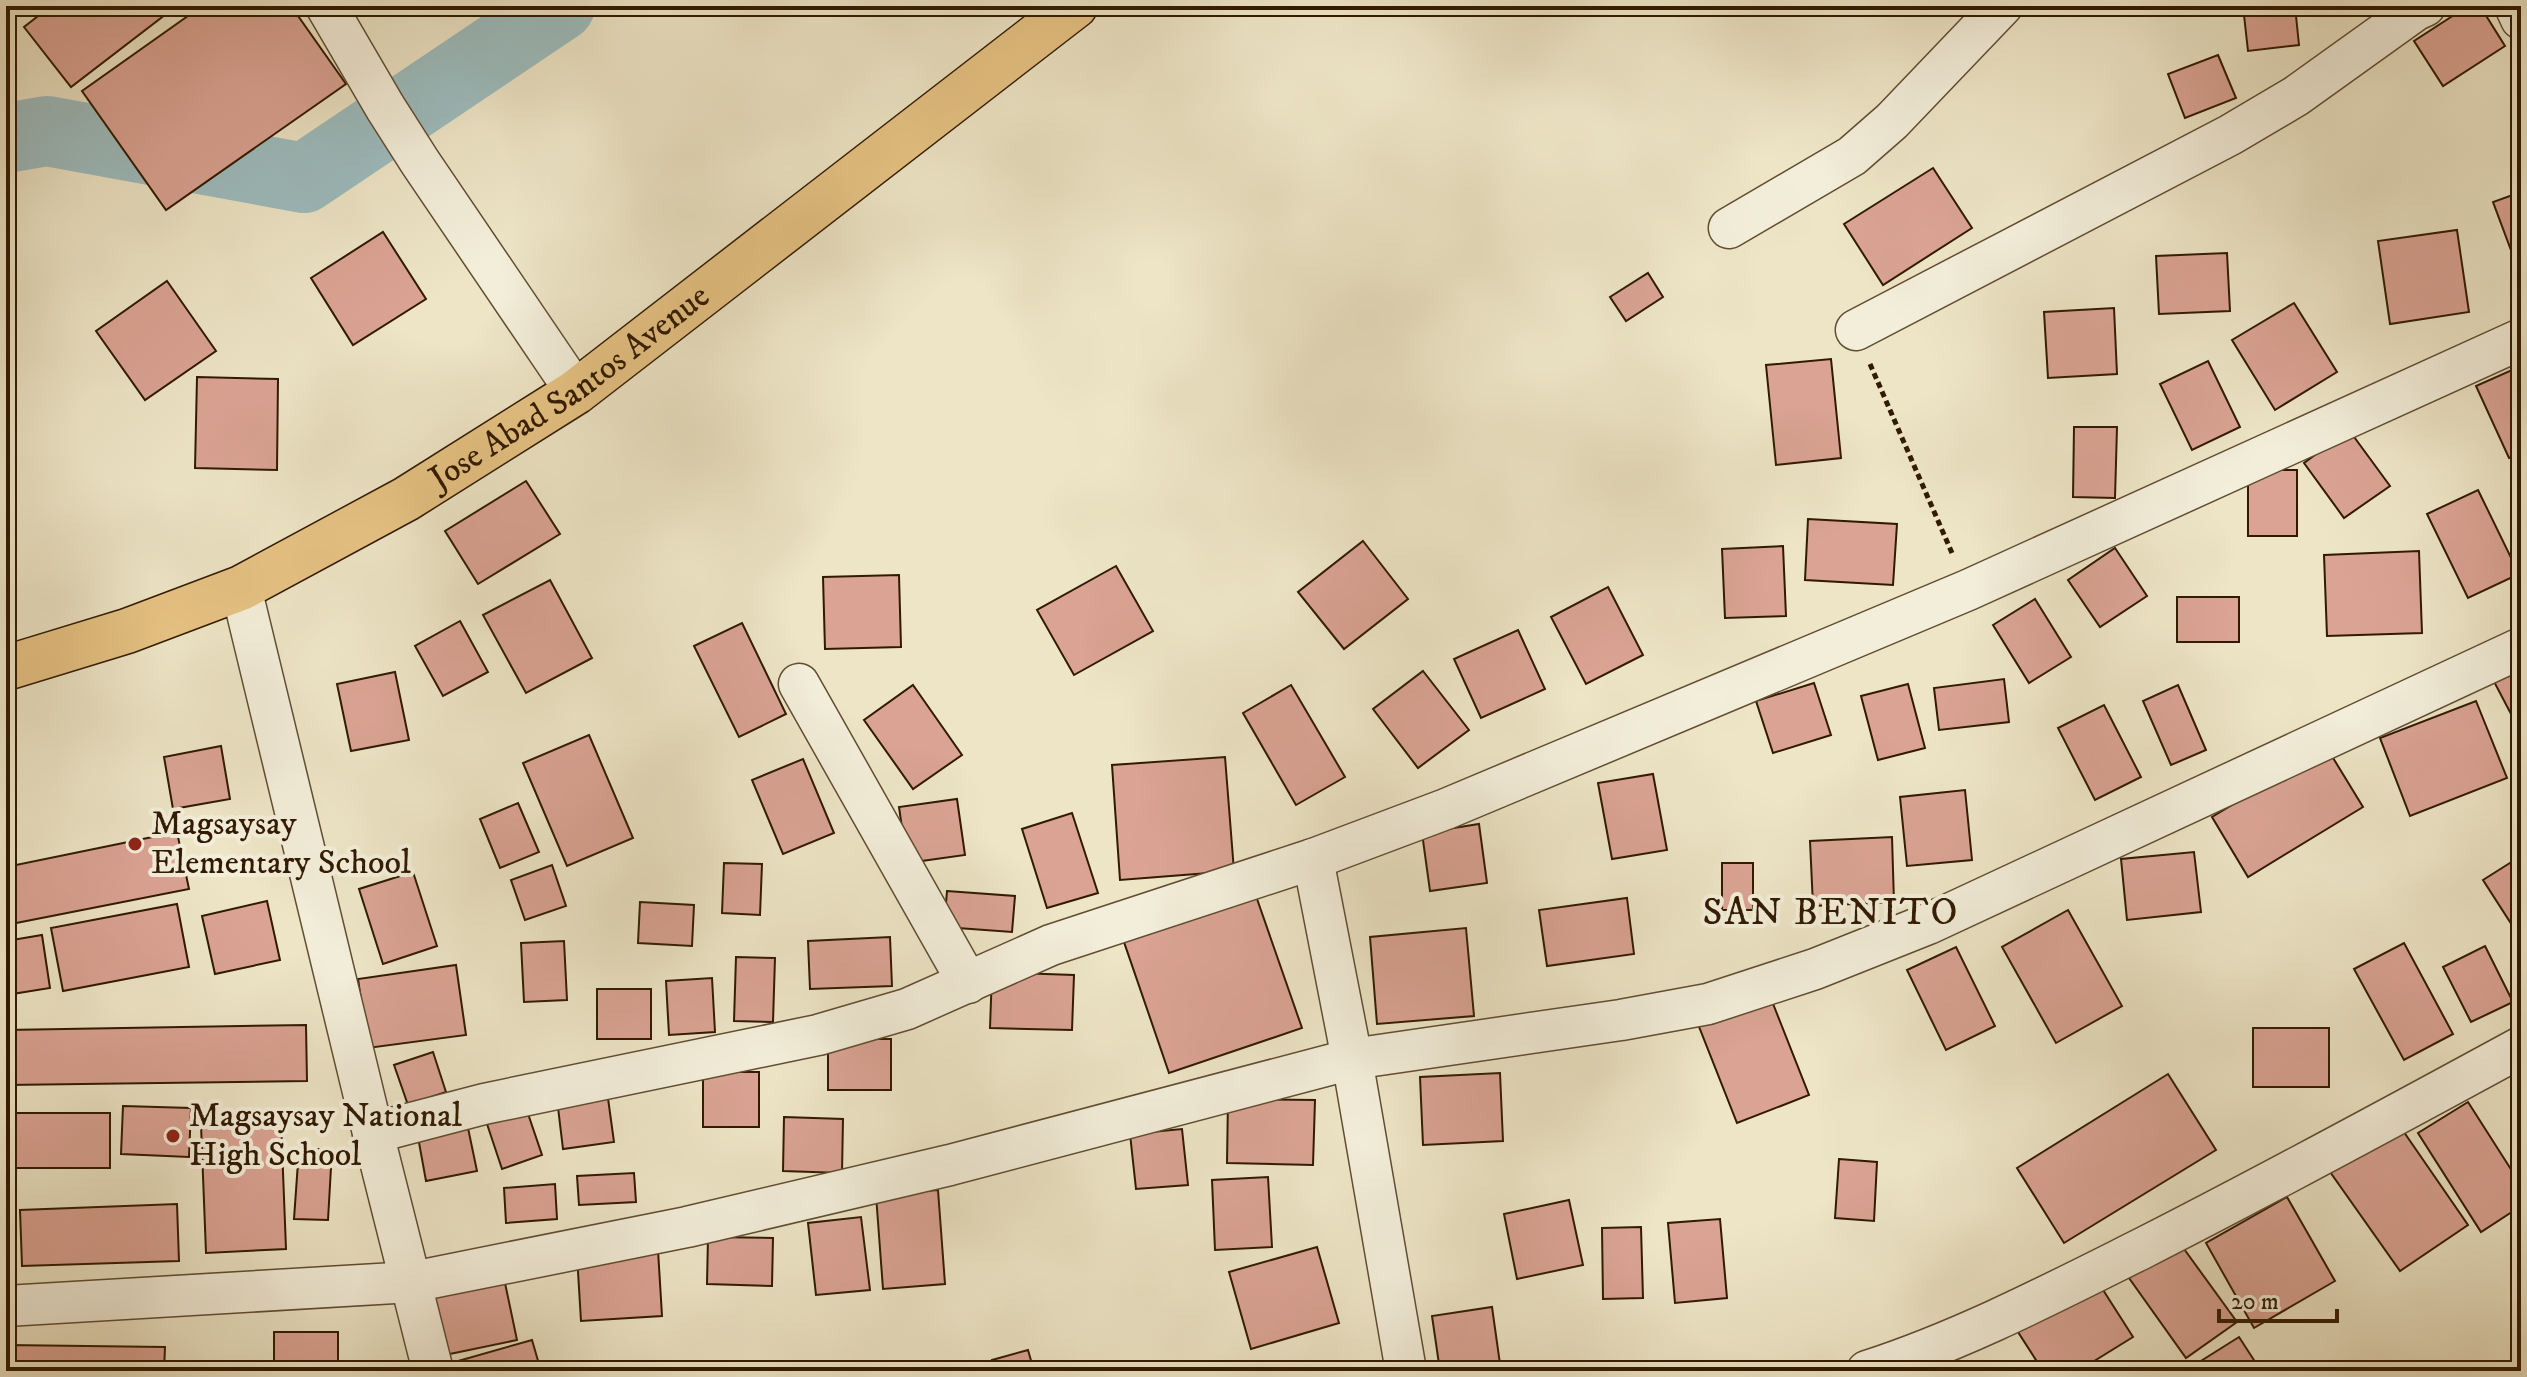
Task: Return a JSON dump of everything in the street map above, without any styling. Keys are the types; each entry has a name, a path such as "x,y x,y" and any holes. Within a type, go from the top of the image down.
{"highway":[{"name":"Jose Abad Santos Avenue","path":"6,668 127,631 241,588 406,499 576,392 1075,6"}],"street":[{"path":"326,6 420,162 576,392"},
{"path":"1729,228 1852,156 1892,121 2002,6"},
{"path":"1856,330 2230,135 2296,96 2425,6"},
{"path":"2515,6 2521,19"},
{"path":"373,1133 484,1104 818,1035 907,1009 1051,945 1313,859 1446,809 1968,590 2521,339"},
{"path":"241,588 433,1371"},
{"path":"6,1306 412,1282 687,1227 950,1165 1352,1059 1621,1020 1708,1004 1815,969 1928,924 2521,648"},
{"path":"799,684 968,983"},
{"path":"1313,859 1352,1059 1406,1371"},
{"path":"1867,1371 2040,1300 2300,1168 2521,1047"}],"path":[{"path":"1856,330 1968,590"}],"building":[{"path":"51,6 166,6 170,11 71,87 24,27"},
{"path":"202,6 291,6 346,84 166,210 82,91"},
{"path":"2243,6 2295,6 2299,45 2248,51"},
{"path":"2468,6 2480,6 2505,46 2443,86 2414,41"},
{"path":"2218,55 2236,98 2185,118 2168,74"},
{"path":"1933,168 1972,228 1883,285 1844,224"},
{"path":"2521,192 2521,277 2493,202"},
{"path":"2457,230 2469,312 2390,324 2378,241"},
{"path":"383,232 426,299 353,345 311,278"},
{"path":"2227,253 2230,311 2159,314 2156,256"},
{"path":"1648,273 1663,297 1626,321 1610,297"},
{"path":"167,281 216,351 145,400 96,331"},
{"path":"2294,303 2337,372 2275,410 2232,340"},
{"path":"2114,308 2117,374 2048,378 2044,312"},
{"path":"1831,359 1841,458 1776,465 1766,365"},
{"path":"2208,361 2240,427 2192,450 2160,384"},
{"path":"2521,366 2521,453 2509,458 2476,386"},
{"path":"197,377 278,379 277,470 195,468"},
{"path":"2074,427 2117,427 2115,498 2073,497"},
{"path":"2349,430 2390,486 2344,518 2304,463"},
{"path":"2248,470 2297,470 2297,536 2248,536"},
{"path":"526,481 560,534 478,584 445,531"},
{"path":"2478,490 2519,574 2468,598 2427,514"},
{"path":"1808,519 1897,524 1893,585 1805,580"},
{"path":"1363,541 1408,599 1344,649 1298,592"},
{"path":"1783,546 1786,616 1725,618 1722,549"},
{"path":"2115,548 2147,596 2100,627 2068,580"},
{"path":"2419,551 2422,633 2327,636 2324,555"},
{"path":"1116,566 1153,631 1074,675 1037,610"},
{"path":"899,575 901,647 825,649 823,577"},
{"path":"550,580 592,658 526,693 483,615"},
{"path":"1608,587 1643,655 1586,684 1551,617"},
{"path":"2177,597 2239,597 2239,642 2177,642"},
{"path":"2035,599 2071,657 2029,683 1993,625"},
{"path":"460,621 488,672 443,696 415,646"},
{"path":"742,623 786,714 739,737 694,646"},
{"path":"1518,630 1545,689 1481,718 1454,659"},
{"path":"2521,658 2521,733 2490,674"},
{"path":"1423,671 1469,730 1418,768 1373,709"},
{"path":"395,672 409,740 351,751 337,684"},
{"path":"2004,679 2009,722 1939,730 1934,688"},
{"path":"1814,683 1831,735 1773,753 1756,701"},
{"path":"1908,684 1925,748 1878,760 1861,696"},
{"path":"913,685 962,755 913,789 864,720"},
{"path":"1291,685 1345,777 1296,805 1243,713"},
{"path":"2178,685 2206,750 2171,765 2143,701"},
{"path":"2476,701 2507,778 2410,816 2380,738"},
{"path":"2104,705 2141,777 2095,800 2058,728"},
{"path":"589,735 633,838 567,866 523,763"},
{"path":"221,746 230,799 173,809 164,757"},
{"path":"2327,748 2363,807 2248,877 2212,817"},
{"path":"1225,757 1234,871 1120,880 1112,765"},
{"path":"803,759 834,833 783,854 752,780"},
{"path":"1653,774 1667,850 1612,859 1598,783"},
{"path":"1965,790 1972,860 1907,866 1900,797"},
{"path":"957,799 965,855 907,863 899,807"},
{"path":"518,803 539,852 500,868 480,819"},
{"path":"1072,813 1098,893 1047,908 1022,829"},
{"path":"1479,824 1487,883 1430,891 1422,833"},
{"path":"177,832 189,889 6,925 6,867"},
{"path":"1892,837 1894,902 1813,906 1810,841"},
{"path":"2194,852 2201,912 2127,920 2121,859"},
{"path":"2521,856 2521,939 2483,880"},
{"path":"724,863 762,864 760,915 722,913"},
{"path":"1722,863 1753,863 1753,910 1722,910"},
{"path":"552,865 566,906 525,920 511,880"},
{"path":"413,872 437,946 383,964 359,889"},
{"path":"947,891 1015,896 1012,932 944,927"},
{"path":"1256,896 1302,1028 1169,1073 1124,942"},
{"path":"1627,898 1634,954 1547,966 1539,910"},
{"path":"267,901 280,960 215,974 202,916"},
{"path":"640,902 694,905 692,946 638,943"},
{"path":"177,904 189,967 63,991 51,928"},
{"path":"2068,910 2122,1006 2056,1043 2002,947"},
{"path":"1466,928 1474,1016 1377,1024 1370,937"},
{"path":"42,935 50,988 6,995 6,941"},
{"path":"890,937 892,986 810,989 808,941"},
{"path":"564,941 567,1000 524,1002 521,943"},
{"path":"2404,943 2453,1034 2404,1060 2354,969"},
{"path":"2485,946 2513,1002 2471,1022 2443,967"},
{"path":"1956,947 1995,1026 1946,1050 1907,970"},
{"path":"736,957 775,958 773,1022 734,1021"},
{"path":"456,965 466,1035 368,1048 358,979"},
{"path":"992,972 1074,975 1072,1030 990,1028"},
{"path":"712,978 715,1032 669,1035 666,981"},
{"path":"597,989 651,989 651,1039 597,1039"},
{"path":"1768,991 1809,1095 1737,1123 1696,1019"},
{"path":"306,1025 307,1081 6,1085 6,1030"},
{"path":"2253,1028 2329,1028 2329,1087 2253,1087"},
{"path":"828,1039 891,1039 891,1090 828,1090"},
{"path":"433,1052 446,1092 408,1105 394,1065"},
{"path":"2521,1065 2521,1094 2508,1072"},
{"path":"703,1072 759,1072 759,1127 703,1127"},
{"path":"1500,1073 1503,1141 1423,1145 1420,1077"},
{"path":"2168,1074 2216,1150 2064,1243 2017,1168"},
{"path":"607,1091 614,1142 563,1149 557,1099"},
{"path":"523,1099 542,1155 502,1169 483,1112"},
{"path":"1228,1099 1315,1100 1313,1165 1227,1163"},
{"path":"2468,1102 2521,1185 2521,1206 2481,1232 2418,1133"},
{"path":"123,1106 191,1108 189,1157 121,1154"},
{"path":"6,1113 110,1113 110,1168 6,1168"},
{"path":"784,1117 843,1119 842,1173 783,1171"},
{"path":"281,1121 286,1249 206,1253 201,1125"},
{"path":"2397,1122 2468,1225 2400,1271 2328,1169"},
{"path":"468,1128 477,1171 426,1181 418,1137"},
{"path":"1182,1129 1188,1185 1136,1189 1130,1134"},
{"path":"299,1148 332,1150 328,1220 294,1219"},
{"path":"1839,1159 1877,1162 1874,1221 1835,1218"},
{"path":"634,1173 636,1202 579,1205 577,1176"},
{"path":"1268,1177 1272,1247 1215,1250 1212,1180"},
{"path":"555,1184 557,1219 506,1223 504,1188"},
{"path":"938,1190 945,1284 883,1289 876,1195"},
{"path":"2287,1197 2335,1281 2254,1328 2206,1243"},
{"path":"1569,1200 1583,1265 1517,1279 1504,1214"},
{"path":"177,1204 179,1261 22,1266 20,1210"},
{"path":"861,1217 870,1290 816,1295 808,1223"},
{"path":"1720,1219 1727,1298 1675,1303 1668,1223"},
{"path":"1641,1227 1643,1298 1603,1299 1602,1228"},
{"path":"6,1228 16,1228 16,1266 6,1266"},
{"path":"708,1237 773,1238 772,1286 707,1284"},
{"path":"2179,1242 2237,1322 2186,1358 2129,1278"},
{"path":"1317,1247 1339,1323 1251,1349 1229,1272"},
{"path":"658,1250 662,1316 581,1321 577,1255"},
{"path":"2098,1282 2133,1337 2078,1371 2043,1371 2018,1332"},
{"path":"505,1283 517,1340 440,1356 428,1299"},
{"path":"1492,1307 1501,1371 1440,1371 1432,1316"},
{"path":"274,1332 338,1332 338,1371 274,1371"},
{"path":"2239,1337 2261,1371 2185,1371"},
{"path":"532,1340 541,1371 445,1371 444,1365"},
{"path":"6,1345 165,1347 164,1371 6,1371"},
{"path":"1028,1350 1034,1371 995,1371 992,1360"}],"waterway":[{"path":"6,138 47,131 304,178 560,6"}],"place":[{"name":"Magsaysay Elementary School","path":"135,844"},
{"name":"Magsaysay National High School","path":"173,1136"}],"district":[{"name":"SAN BENITO","path":"1831,913"}]}
